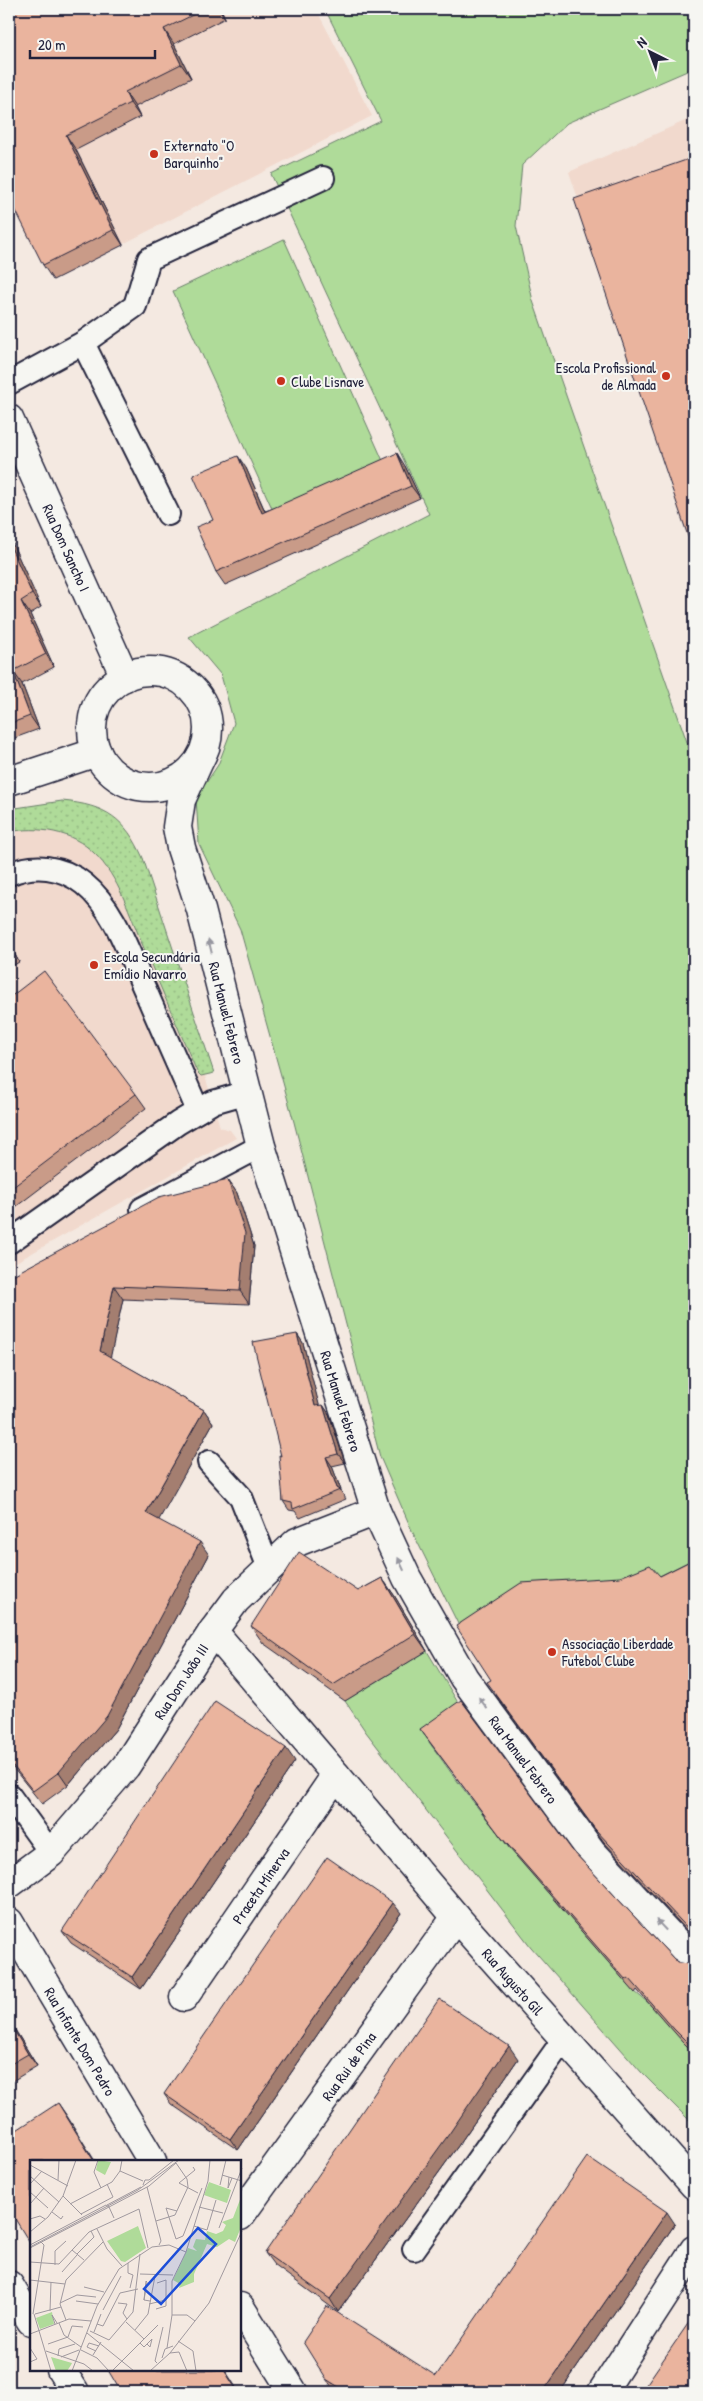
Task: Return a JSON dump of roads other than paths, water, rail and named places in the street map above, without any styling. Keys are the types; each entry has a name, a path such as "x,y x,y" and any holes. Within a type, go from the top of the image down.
{"street":[{"name":"Rua Dom Sancho I","path":"9,419 125,677"},
{"path":"146,672 164,673 180,680 194,692 203,706 208,724 206,742 200,759 188,772 172,783 154,787 135,785 118,778 104,766 97,752 92,731 94,713 102,697 114,684 125,677 146,672"},
{"path":"9,781 97,752"},
{"name":"Rua Manuel Febrero","path":"200,759 182,800 177,827 181,848 201,910 261,1146 376,1511 407,1578 464,1678 592,1852 694,1961"},
{"name":"Rua Dom João III","path":"9,1884 51,1853 126,1766 213,1631 236,1600 297,1542 376,1511"},
{"name":"Rua Augusto Gil","path":"213,1631 456,1917 694,2185"},
{"name":"Praceta Minerva","path":"184,1997 336,1775"},
{"name":"Rua Rui de Pina","path":"241,2215 456,1917"},
{"name":"Rua Infante Dom Pedro","path":"9,1922 151,2160"},
{"path":"602,2392 694,2250"},
{"path":"9,2285 30,2320"},
{"path":"241,2309 293,2392"},
{"path":"62,2371 75,2392"}],"lane":[{"path":"9,383 83,343 135,306 149,259 323,178"},
{"path":"83,343 168,514"},
{"path":"9,874 21,868 43,866 64,872 83,883 100,900 122,940 198,1111"},
{"path":"9,1242 198,1111 213,1102 248,1092"},
{"path":"122,1220 261,1146"},
{"path":"210,1462 241,1497 269,1568"},
{"path":"9,1795 51,1853"},
{"path":"414,2249 564,2040"}],"place":[{"name":"Externato \"O Barquinho\"","path":"154,154"},
{"name":"Escola Profissional de Almada","path":"666,376"},
{"name":"Clube Lisnave","path":"281,381"},
{"name":"Escola Secundária Emídio Navarro","path":"94,965"},
{"name":"Associação Liberdade Futebol Clube","path":"552,1652"}]}
